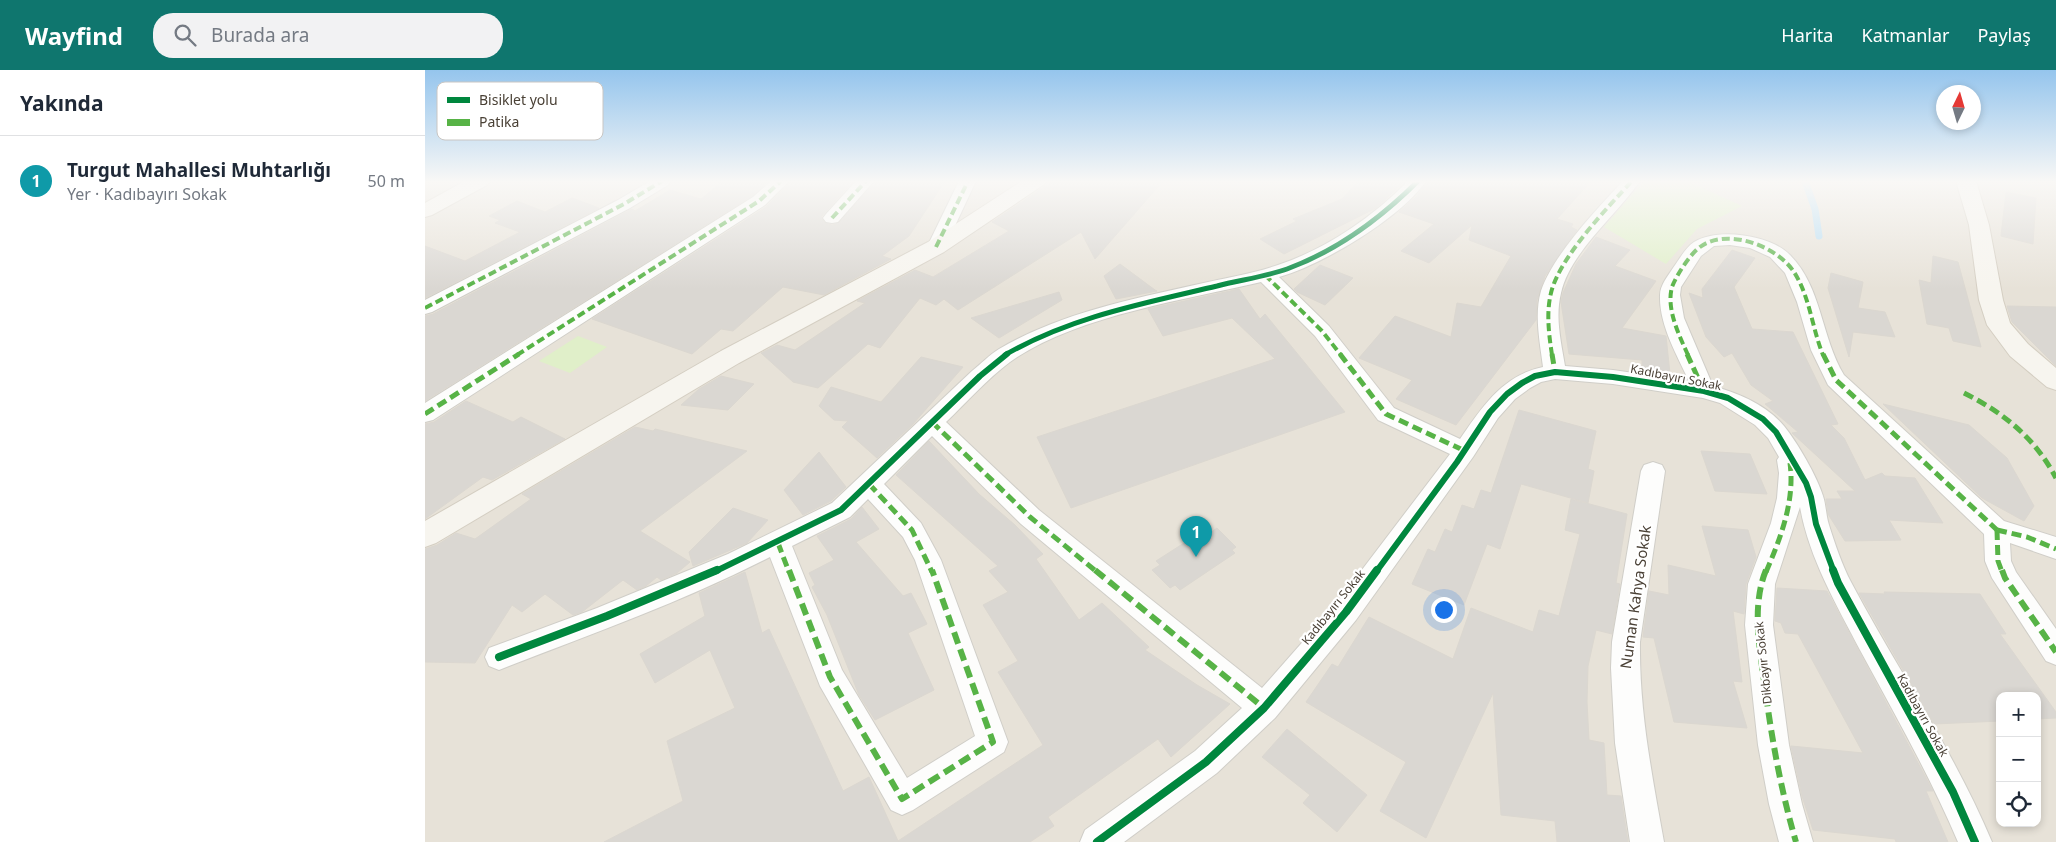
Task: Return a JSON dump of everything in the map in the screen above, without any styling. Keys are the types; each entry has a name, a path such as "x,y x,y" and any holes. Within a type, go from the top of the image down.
{"main road":[{"path":"425,535 730,357 936,247 981,217"},
{"path":"1976,217 1991,300 1999,325 2019,350 2056,381"}],"street":[{"path":"425,308 600,217"},
{"path":"425,414 734,217"},
{"path":"936,247 951,217"},
{"path":"499,657 616,612 737,562 841,510 1005,355 1026,344 1075,324 1162,298 1265,275 1308,260 1376,217"},
{"path":"1555,372 1549,327 1549,307 1553,288 1575,252 1602,217"},
{"path":"1705,391 1674,320 1670,294 1673,282 1699,247 1706,242 1733,240 1769,248 1785,260 1805,293 1822,354 1836,380 1997,530 2019,534 2043,542 2056,549"},
{"path":"1265,275 1322,331 1386,414 1465,450"},
{"name":"Kadıbayırı Sokak","path":"1097,842 1205,762 1264,708 1345,612 1465,450 1490,412 1507,394 1535,376 1555,372 1613,377 1705,391 1728,398 1763,419 1776,432 1788,456 1807,484 1816,524 1838,583 1953,792 1975,842"},
{"path":"933,422 1029,517 1264,708"},
{"name":"Dikbayır Sokak","path":"1788,456 1792,473 1789,510 1761,587 1758,619 1776,763 1783,800 1796,842"},
{"name":"Numan Kahya Sokak","path":"1647,842 1630,738 1625,695 1625,668 1626,642 1653,471"},
{"path":"777,543 829,677 902,800 993,742 928,560 911,530 869,484"},
{"path":"1997,530 1998,561 2005,578 2056,652"}],"shaded area":[{"path":"425,217 2056,217 2056,842 425,842"}],"green space":[{"path":"1613,217 1720,217 1697,229 1666,264 1604,227"},
{"path":"578,336 607,347 570,373 539,361"}],"building":[{"path":"492,217 582,217 425,298 425,246 465,261 520,232 495,223 500,220"},
{"path":"617,217 718,217 425,401 425,316 433,314"},
{"path":"750,217 821,217 825,223 832,225 839,223 844,217 921,217 909,236 882,256 891,259 824,295 783,287 733,331 721,329 692,354 592,319"},
{"path":"999,217 1132,217 1095,259 1081,232 958,310 944,299 936,305 920,298 880,348 868,344 818,388 793,382 761,353 777,345 795,350 865,303 857,301 915,270 933,277 1009,231 992,222"},
{"path":"1298,217 1358,217 1284,254 1260,239 1297,221 1293,219"},
{"path":"1414,217 1559,217 1557,219 1573,224 1571,227 1577,230 1545,276 1537,300 1536,320 1456,425 1396,399 1412,380 1359,358 1395,316 1451,337 1457,303 1481,307 1511,256 1469,240 1472,225 1429,263 1401,251 1434,224"},
{"path":"2003,217 2035,217 2033,244 2001,236"},
{"path":"1596,237 1630,250 1615,266 1656,281 1622,328 1666,336 1670,374 1642,369 1642,360 1569,354 1561,302 1563,293 1576,264"},
{"path":"1732,250 1755,258 1734,287 1752,329 1793,332 1838,424 1831,425 1844,438 1865,480 1882,473 1885,476 1915,478 1943,523 1889,520 1901,540 1845,541 1828,514 1826,499 1842,499 1837,491 1855,491 1792,433 1798,432 1765,404 1773,401 1751,385 1732,353 1724,357 1706,337 1689,293 1703,298 1702,289"},
{"path":"1933,256 1958,262 1981,347 1953,341 1949,328 1927,324 1919,280 1931,283"},
{"path":"1120,264 1157,291 1116,299 1104,276"},
{"path":"1320,265 1353,278 1325,305 1294,289"},
{"path":"1831,273 1863,282 1858,308 1885,312 1895,337 1853,332 1849,357 1828,288"},
{"path":"1239,289 1260,319 1265,314 1345,412 1071,508 1037,437 1275,359 1232,318 1163,336 1148,309"},
{"path":"1059,292 1062,300 999,338 971,318"},
{"path":"2007,306 2056,307 2056,366 2012,322"},
{"path":"921,357 963,367 913,424 877,458 842,427 848,421 834,420 819,406 831,387 881,402"},
{"path":"721,376 754,384 728,410 681,405 699,389"},
{"path":"466,401 513,422 521,417 565,439 492,480 483,477 425,519 425,424 434,422"},
{"path":"1883,404 1969,425 2007,458 2034,506 2024,521 1982,498"},
{"path":"1519,410 1596,431 1588,469 1594,471 1588,503 1521,484 1500,549 1487,544 1464,605 1412,584 1428,549 1435,552 1445,529 1452,532 1462,505 1474,509 1481,490 1491,493"},
{"path":"635,427 653,431 655,429 747,451 640,531 690,562 677,573 661,580 657,577 646,586 637,590 623,580 582,612 573,615 545,594 522,612 512,605 475,663 425,662 425,549 437,545 456,533 475,539 531,499 522,494"},
{"path":"929,441 979,494 1015,525 1043,554 1036,559 1079,620 1102,603 1149,647 1145,650 1197,685 1230,704 1171,757 1158,739 1048,817 1054,826 1030,842 604,842 683,801 667,741 735,708 710,650 655,683 640,654 705,616 699,593 745,572 762,633 769,629 843,791 869,777 898,841 1043,745 998,672 1018,661 983,605 1008,592 989,571 998,566 896,475"},
{"path":"1701,451 1750,454 1767,494 1715,491"},
{"path":"819,452 846,487 831,501 803,515 784,490"},
{"path":"1571,499 1627,514 1616,583 1620,584 1612,634 1596,630 1588,666 1587,702 1589,740 1604,743 1607,795 1621,796 1628,842 1557,842 1555,821 1501,815 1493,693 1426,838 1380,811 1406,762 1306,702 1332,664 1338,667 1369,617 1453,659 1471,608 1533,632 1539,610 1559,616 1580,534 1565,530"},
{"path":"862,507 879,529 856,542 903,596 911,593 927,624 908,633 934,690 875,720 859,695 827,615 812,587 815,585 809,573 834,560 817,536 851,519"},
{"path":"733,508 768,520 747,543 693,566 689,552"},
{"path":"1702,526 1748,530 1756,557 1746,584 1744,614 1733,611 1742,682 1733,681 1747,728 1674,722 1654,638 1643,637 1649,591 1669,595 1668,565 1716,576"},
{"path":"1217,528 1236,547 1232,550 1235,553 1180,590 1175,585 1170,588 1152,570 1160,565 1156,561 1206,529 1210,533"},
{"path":"1777,588 1827,591 1933,791 1926,791 1948,842 1896,842 1895,839 1813,830 1802,796 1791,746 1863,753 1798,634 1785,633 1781,623 1775,621"},
{"path":"1884,592 1980,594 2006,634 2000,634 2056,712 2056,718 2041,719 2041,692 1996,692 1996,721 1934,724 1859,593 1885,594"},
{"path":"1287,729 1367,795 1337,832 1303,803 1310,795 1262,757"}],"waterway":[{"path":"1816,217 1819,236"}],"marked path":[{"path":"425,308 599,217"},
{"path":"425,414 734,217"},
{"path":"936,247 951,217"},
{"path":"1555,372 1549,332 1551,292 1564,266 1600,217"},
{"path":"1704,391 1683,344 1674,318 1670,295 1673,284 1699,247 1707,242 1730,239 1767,248 1784,259 1802,287 1821,350 1836,380 1997,530"},
{"path":"1265,275 1322,331 1386,414 1465,451"},
{"path":"1964,393 1993,408 2018,427 2039,450 2056,478"},
{"path":"932,422 1030,517 1264,708"},
{"path":"1790,463 1792,476 1790,501 1783,526 1763,578 1759,599 1758,624 1774,745 1785,803 1796,842"},
{"path":"778,543 830,677 902,799 993,742 928,560 912,530 869,484"},
{"path":"1997,530 1998,561 2005,578 2056,652"},
{"path":"1997,530 2027,537 2056,549"}],"cycle path":[{"path":"499,657 607,616 737,562 841,510 980,376 1003,356 1030,342 1080,321 1107,313 1286,269 1302,263 1338,244 1377,217"},
{"path":"1097,842 1206,762 1264,708 1346,612 1457,462 1490,412 1507,394 1522,383 1535,376 1555,372 1613,377 1704,391 1728,398 1744,407 1763,419 1776,432 1806,483 1811,497 1816,524 1838,583 1953,792 1975,842"}],"place":[{"name":"Turgut Mahallesi Muhtarlığı","path":"1196,557"}]}
